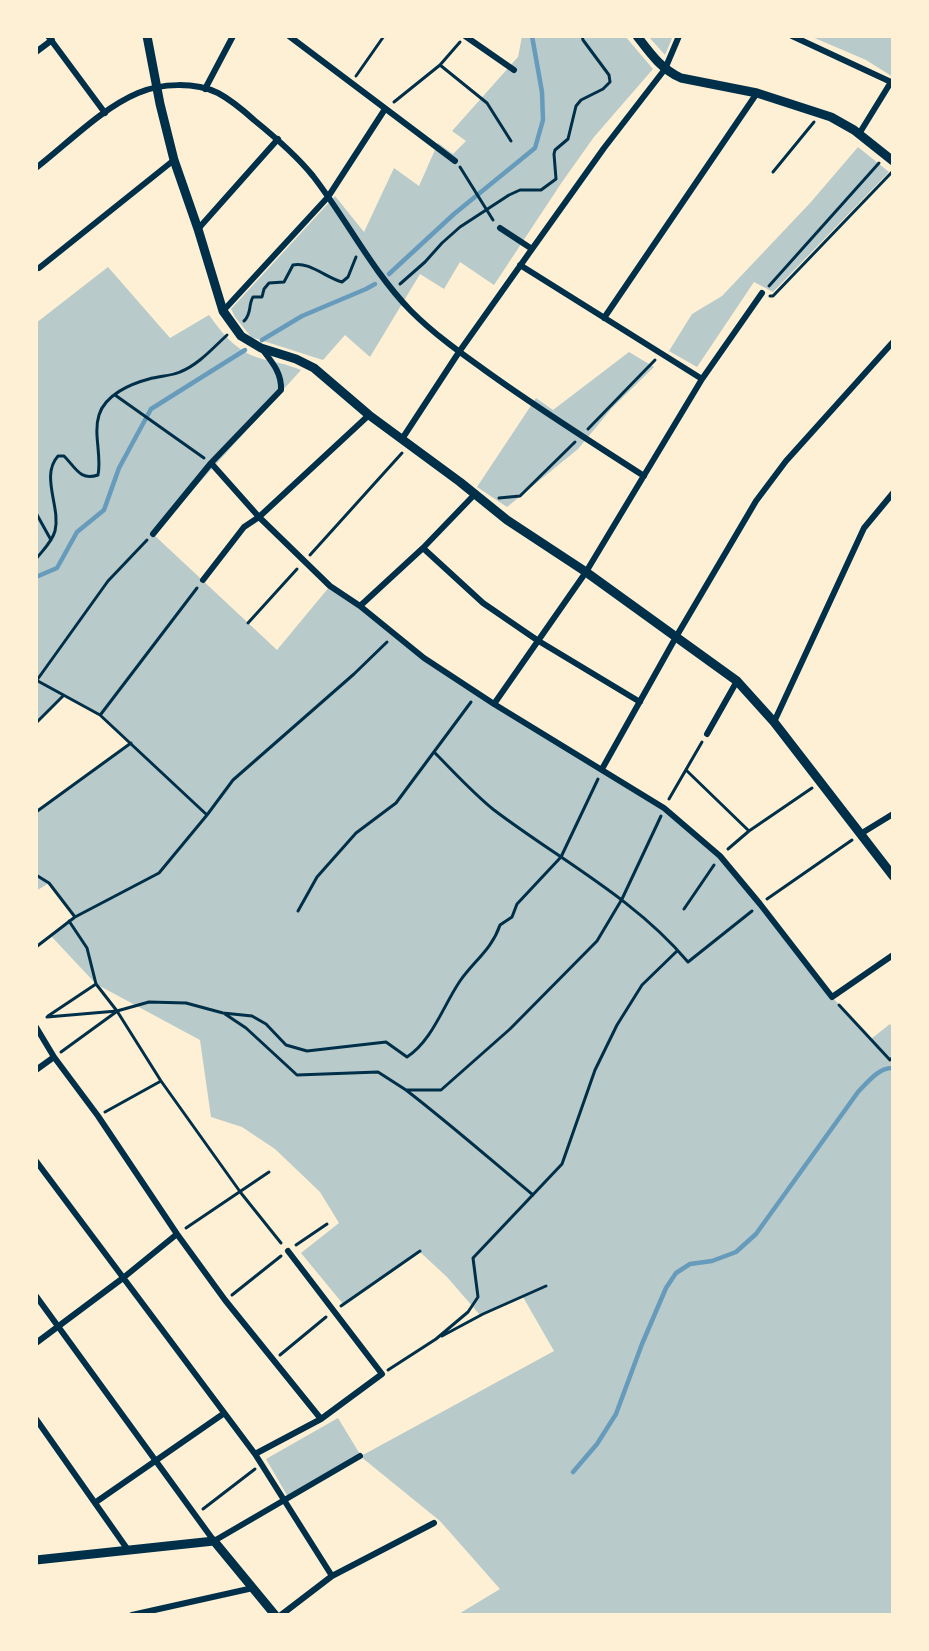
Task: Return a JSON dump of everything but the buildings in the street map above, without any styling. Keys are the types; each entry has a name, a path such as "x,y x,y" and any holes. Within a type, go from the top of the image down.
{"street":[{"path":"147,36 174,160 223,311 234,329 261,348 296,359 314,368 369,415 514,525 586,572 737,681 774,722 893,876"},
{"path":"205,89 232,36"},
{"path":"289,36 455,161"},
{"path":"465,36 514,70"},
{"path":"637,36 665,69 681,78 757,93 821,113 841,122 889,158"},
{"path":"405,442 459,352 604,148 665,69 679,36"},
{"path":"792,36 891,82 859,134"},
{"path":"36,52 50,38 105,112"},
{"path":"36,168 105,112 136,94 157,87 205,89 224,97 278,140 312,175 392,290 419,319 459,352 550,416 644,476"},
{"path":"604,318 757,93"},
{"path":"223,311 328,197 385,109"},
{"path":"198,229 278,140"},
{"path":"39,268 174,160"},
{"path":"500,228 532,249"},
{"path":"520,265 702,379"},
{"path":"494,704 586,572 702,379 762,293"},
{"path":"602,769 756,501 786,461 892,345"},
{"path":"153,534 211,463 281,390 282,380 278,371 261,348"},
{"path":"203,580 244,527 259,517 369,415"},
{"path":"211,463 259,517 330,586 360,606 424,658 494,704 664,808 720,856 832,997 893,955"},
{"path":"360,606 423,548 475,494"},
{"path":"774,722 864,528 893,494"},
{"path":"423,548 483,603 537,640 640,702"},
{"path":"706,734 737,681"},
{"path":"862,833 893,814"},
{"path":"36,1027 54,1057 98,1116 177,1234 225,1300 321,1419"},
{"path":"36,1070 54,1057"},
{"path":"36,1161 255,1454 332,1575"},
{"path":"36,1343 177,1234"},
{"path":"255,1454 321,1419 382,1374 288,1251"},
{"path":"36,1296 195,1516 275,1615"},
{"path":"96,1502 223,1414"},
{"path":"36,1419 128,1550"},
{"path":"36,1560 214,1541 360,1456"},
{"path":"281,1615 332,1575 434,1523"},
{"path":"132,1615 253,1588"}],"path":[{"path":"351,83 384,36"},
{"path":"385,109 440,65 465,36"},
{"path":"392,290 425,262 460,227 520,190 541,190 556,178 555,150 568,139 576,106 581,100 603,89 610,82 609,75 582,36"},
{"path":"440,65 487,103 511,141"},
{"path":"773,172 821,113"},
{"path":"889,158 762,293 772,296 893,171"},
{"path":"455,161 474,186 500,228"},
{"path":"36,559 51,541 56,530 51,471 53,461 58,456 64,456 82,476 90,478 99,475 99,414 108,400 124,388 149,378 180,372 198,361 249,316 253,297 262,297 269,283 284,282 293,265 300,263 342,282 348,277 358,254 364,250"},
{"path":"115,395 211,463"},
{"path":"248,624 405,442"},
{"path":"36,513 51,541"},
{"path":"153,534 108,581 36,680 100,715 207,816"},
{"path":"100,715 203,580"},
{"path":"36,946 75,917 159,873 207,816 233,780 395,635"},
{"path":"298,911 316,877 356,832 396,803 477,693"},
{"path":"36,723 63,696"},
{"path":"406,1090 441,1090 510,1029 597,941 622,899 664,808 706,734"},
{"path":"36,812 131,743"},
{"path":"435,753 467,786 494,809 622,899 688,962 760,904 862,833"},
{"path":"47,1017 117,1011 149,1002 186,1003 223,1013 252,1016 266,1024 286,1045 308,1051 386,1042 407,1057 418,1050 460,980 495,939 500,925 512,917 518,904 561,857 602,769"},
{"path":"686,770 749,831"},
{"path":"684,909 720,856 749,831 821,782"},
{"path":"36,875 49,883 75,917"},
{"path":"69,921 87,948 96,984 117,1011 161,1081 241,1193 288,1251"},
{"path":"436,1339 468,1312 478,1297 473,1258 562,1164 595,1070 618,1025 642,985 678,950"},
{"path":"42,1020 96,984"},
{"path":"832,997 891,1058"},
{"path":"54,1057 117,1011"},
{"path":"223,1013 246,1028 297,1075 378,1072 457,1129 533,1195"},
{"path":"98,1116 161,1081"},
{"path":"177,1234 269,1172"},
{"path":"225,1300 327,1224"},
{"path":"274,1360 334,1311 420,1251"},
{"path":"382,1374 436,1339 483,1314 546,1286"},
{"path":"195,1516 261,1465"}],"shaded area":[{"path":"522,36 625,36 653,69 594,137 494,285 460,262 444,289 420,274 370,357 345,335 323,360 251,337 231,309 335,196 364,232 394,168 419,186 438,143 453,154 466,141 452,131 518,57"},
{"path":"648,36 673,36 665,55"},
{"path":"810,36 893,36 893,77 866,60"},
{"path":"858,147 889,172 773,292 754,282 697,367 669,351 692,314 722,296 811,202"},
{"path":"108,267 170,338 209,315 224,335 243,351 301,370 153,534 277,650 330,586 424,658 664,808 720,856 832,997 871,1039 890,1024 893,1028 893,1615 457,1615 500,1589 440,1521 360,1456 288,1497 266,1459 338,1418 361,1456 554,1351 523,1297 480,1315 447,1277 420,1252 343,1304 301,1253 339,1223 320,1192 275,1149 242,1127 211,1117 200,1040 96,984 51,936 74,917 49,883 36,891 36,812 131,743 100,715 63,696 36,723 36,323"},
{"path":"629,352 654,367 612,408 578,449 507,507 477,487 536,398 553,410"}],"waterway":[{"path":"389,274 454,214 535,148 543,120 542,92 532,36"},
{"path":"262,340 302,316 375,284"},
{"path":"36,577 57,568 77,532 104,510 119,468 151,409 245,350"},
{"path":"573,1472 597,1444 616,1414 642,1344 666,1288 676,1273 690,1264 712,1261 736,1252 756,1234 858,1092 878,1073 893,1068"}]}
